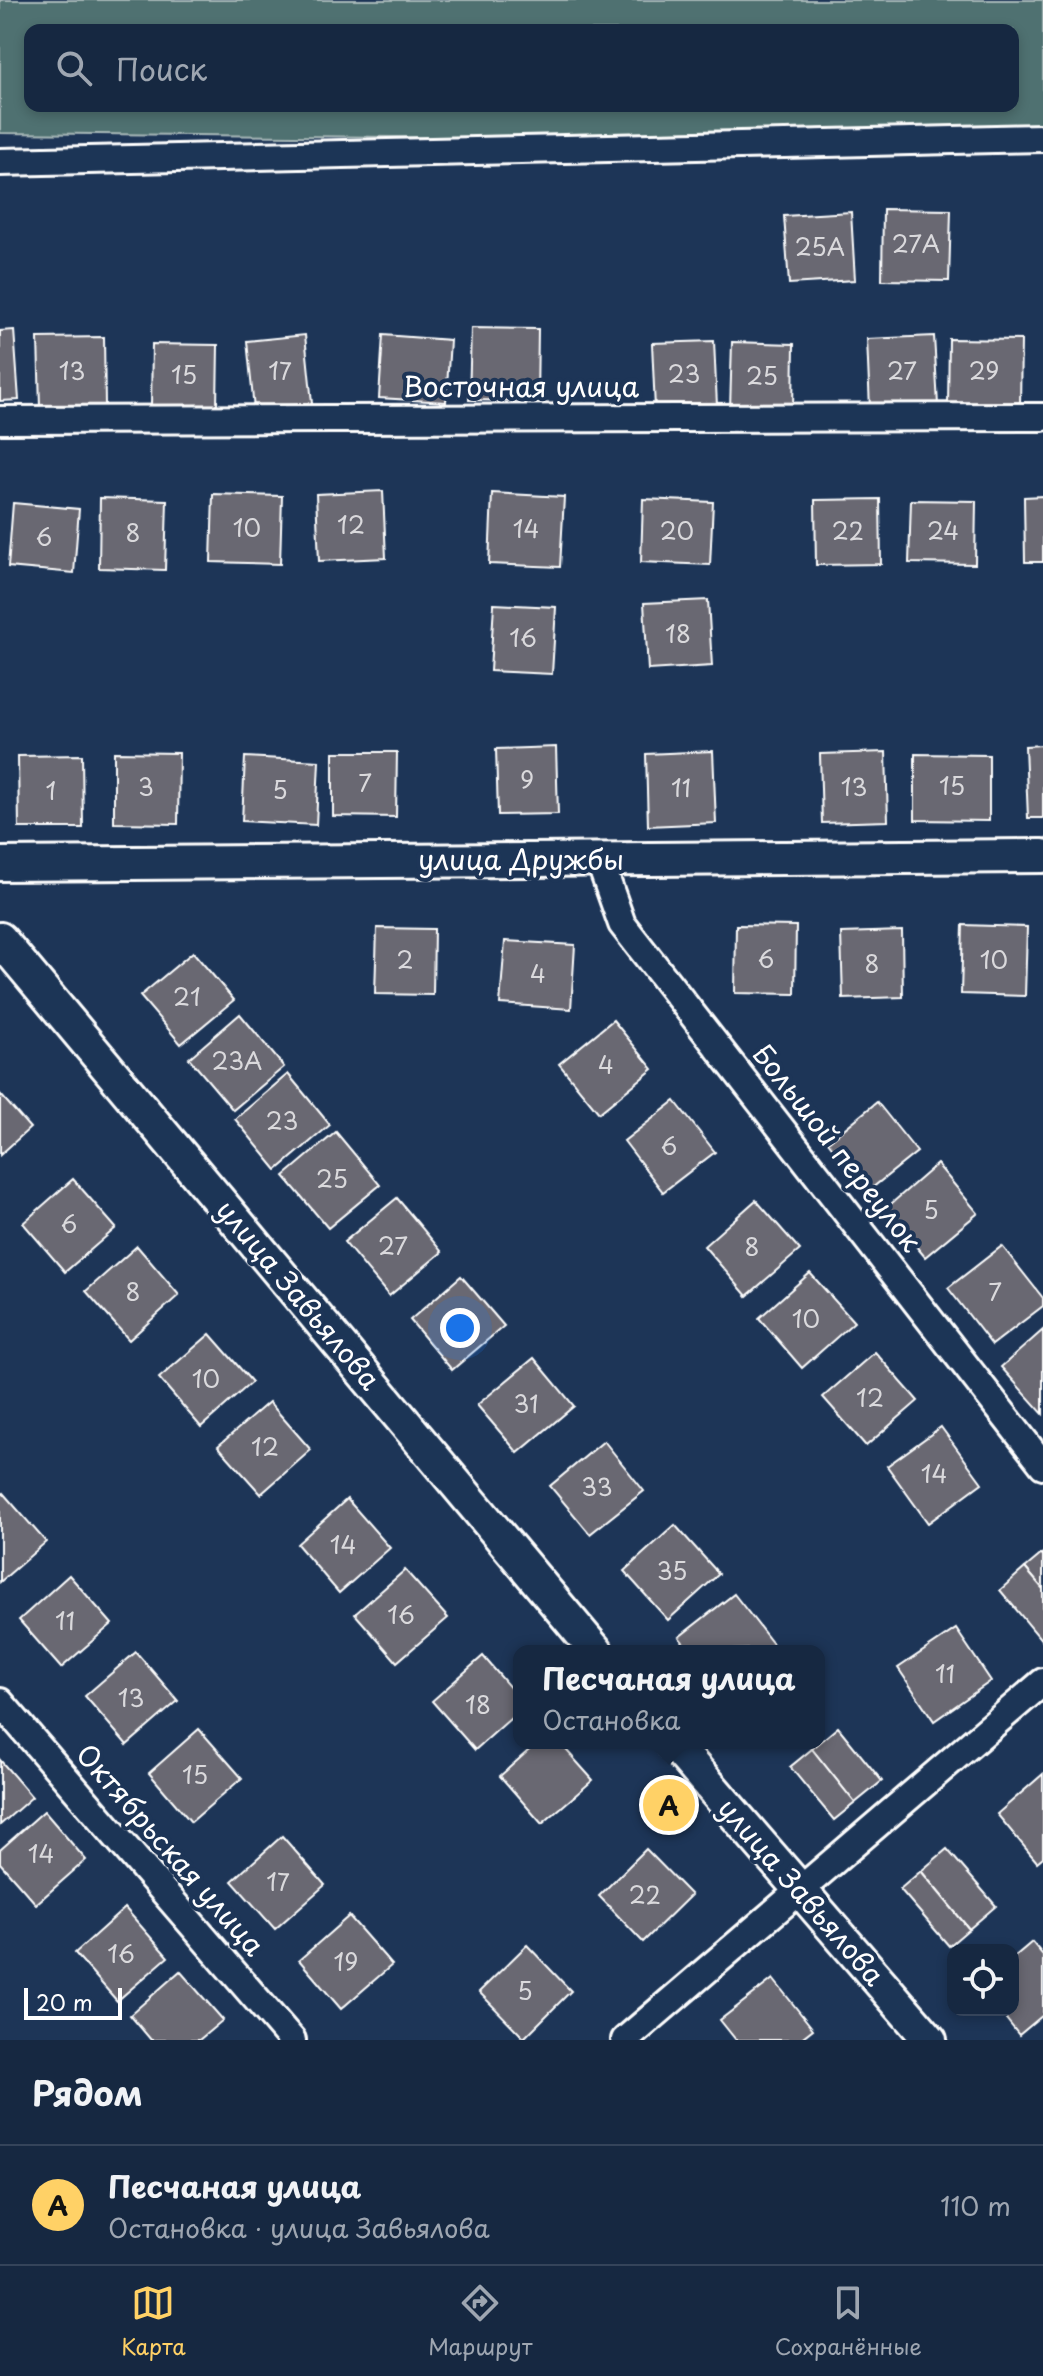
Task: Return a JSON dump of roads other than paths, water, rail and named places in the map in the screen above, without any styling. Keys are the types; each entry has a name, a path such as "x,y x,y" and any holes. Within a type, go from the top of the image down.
{"street":[{"path":"0,162 1043,138"},
{"name":"Восточная улица","path":"0,420 1043,417"},
{"name":"улица Дружбы","path":"0,864 1043,856"},
{"name":"Большой переулок","path":"599,859 622,924 1043,1465"},
{"name":"улица Завьялова","path":"0,939 591,1645"},
{"path":"625,2040 1043,1682"},
{"name":"Октябрьская улица","path":"0,1702 292,2040"},
{"name":"улица Завьялова","path":"678,1749 930,2040"}],"place":[{"name":"Песчаная улица","path":"669,1805"}]}
